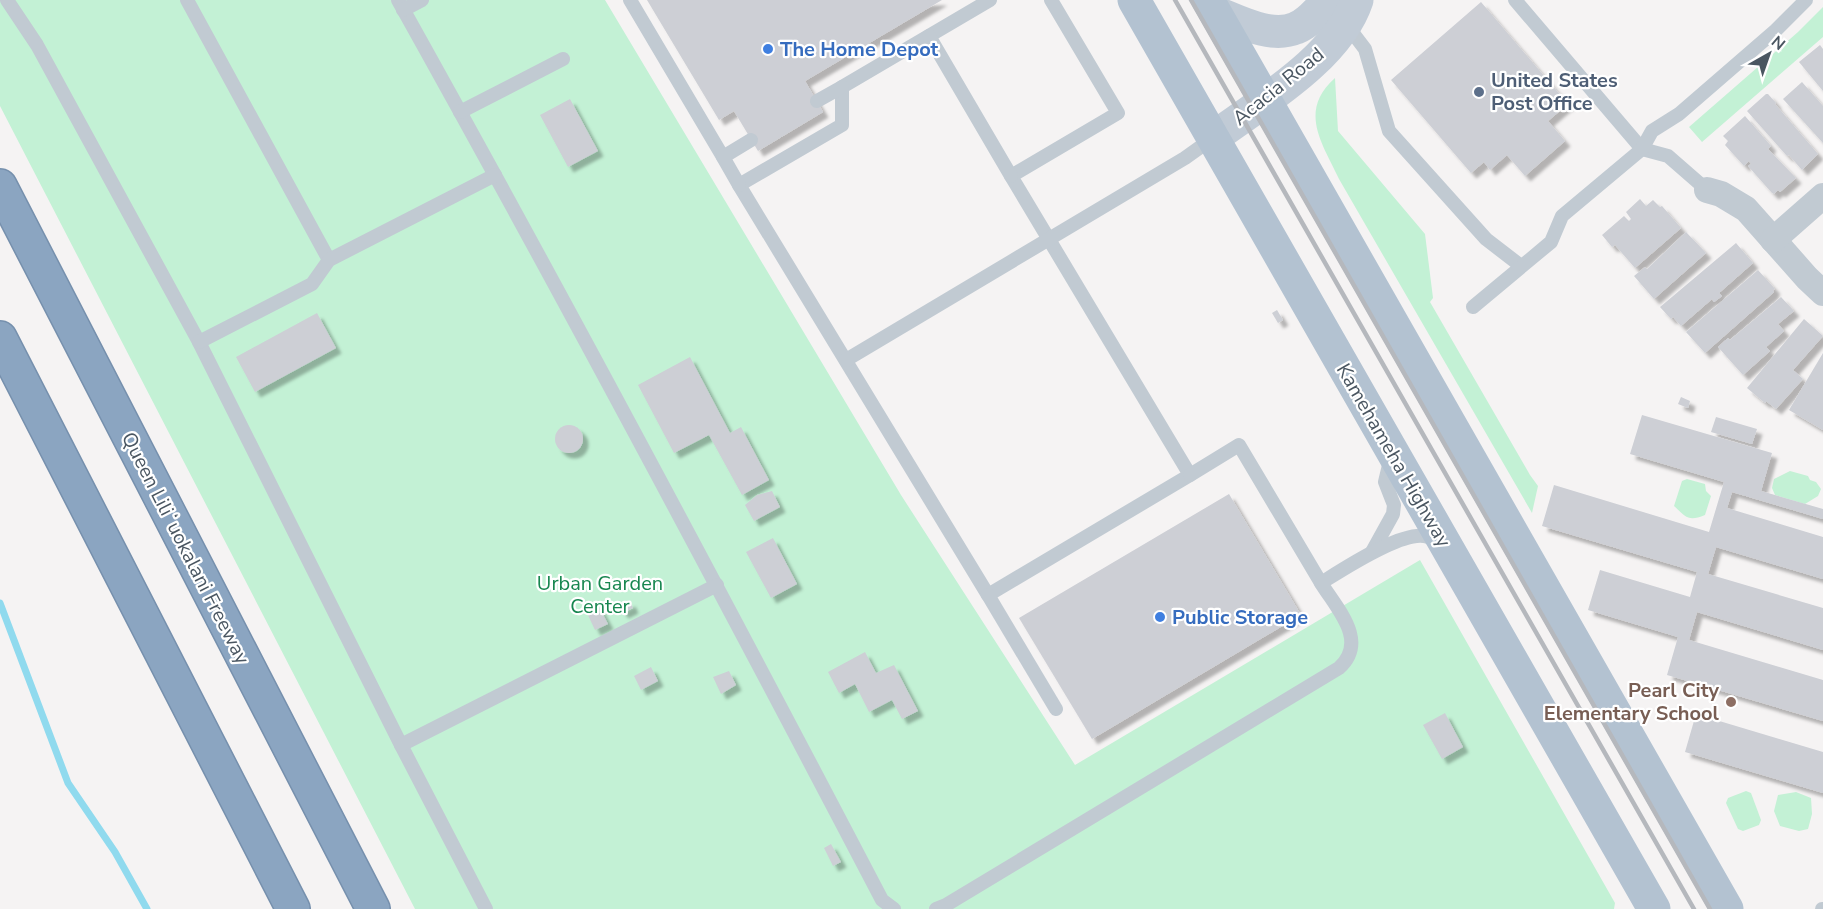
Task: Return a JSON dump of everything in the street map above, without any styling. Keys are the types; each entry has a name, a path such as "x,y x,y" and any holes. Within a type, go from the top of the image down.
{"highway":[{"name":"Queen Liliʻuokalani Freeway","path":"0,186 373,909"},
{"path":"0,338 293,909"}],"main road":[{"name":"Kamehameha Highway","path":"1134,0 1654,909"},
{"path":"1212,6 1252,26 1280,31 1296,28 1312,18 1343,8"},
{"path":"1212,6 1727,909"},
{"name":"Acacia Road","path":"1213,138 1314,60 1343,8"}],"street":[{"path":"1707,190 1721,194 1746,209 1823,293"},
{"path":"1773,240 1823,196"}],"lane":[{"path":"7,0 37,45 199,342 486,909"},
{"path":"187,0 329,260"},
{"path":"422,0 400,5 495,175 717,585 882,900 894,909"},
{"path":"630,0 1056,709"},
{"path":"817,101 990,0"},
{"path":"1011,176 1118,113 1051,0"},
{"path":"1515,0 1642,149 1668,156 1707,190"},
{"path":"1473,307 1551,242 1562,216 1642,149 1652,130 1679,114 1776,30 1806,0"},
{"path":"1343,8 1365,49 1389,131 1486,239 1521,266"},
{"path":"928,36 1190,475"},
{"path":"460,112 563,59"},
{"path":"740,185 842,125 842,87"},
{"path":"846,360 1185,158 1213,138"},
{"path":"723,157 751,140"},
{"path":"199,342 312,284 329,260 495,175"},
{"path":"936,909 1340,668 1348,660 1354,646 1350,630 1239,446 988,595"},
{"path":"1372,552 1393,514 1394,505 1385,482 1392,452"},
{"path":"1321,583 1372,552 1409,537 1427,536 1448,550"},
{"path":"401,745 717,585"}],"green space":[{"name":"Urban Garden Center","path":"0,0 605,0 901,495 1075,765 1420,560 1615,903 1614,909 415,909 0,106"},
{"path":"1823,7 1823,37 1702,142 1689,127 1798,32"},
{"path":"1335,78 1338,131 1425,234 1433,298 1430,302 1538,486 1532,513 1326,153 1317,127 1316,115 1324,90"},
{"path":"1790,471 1808,476 1810,480 1816,482 1821,489 1818,496 1805,504 1775,495 1772,488 1774,479"},
{"path":"1687,479 1705,484 1706,491 1711,496 1705,515 1691,518 1674,506 1682,481"},
{"path":"1746,791 1751,793 1761,820 1759,825 1743,831 1738,829 1726,803 1728,798"},
{"path":"1796,792 1811,798 1812,814 1808,829 1799,831 1780,826 1774,811 1778,795"}],"building":[{"name":"The Home Depot","path":"647,0 942,0 805,81 823,112 758,151 734,111 719,120"},
{"name":"United States Post Office","path":"1481,2 1568,104 1548,121 1565,141 1525,176 1507,155 1490,170 1484,162 1471,173 1391,80"},
{"path":"1820,45 1823,49 1823,91 1799,62"},
{"path":"1802,82 1823,106 1823,143 1783,99"},
{"path":"1766,94 1818,154 1802,170 1747,111"},
{"path":"570,99 598,151 568,167 540,115"},
{"path":"1745,116 1771,146 1768,149 1796,178 1780,192 1778,190 1772,193 1748,166 1751,164 1749,161 1744,166 1725,145 1728,141 1723,136"},
{"path":"1640,199 1646,206 1653,200 1660,207 1662,206 1681,228 1635,268 1615,245 1612,247 1602,235 1624,216 1629,221 1631,219 1626,212"},
{"path":"1686,232 1706,253 1654,299 1634,276 1645,267 1647,269"},
{"path":"1736,243 1753,263 1719,293 1722,296 1714,302 1712,299 1681,326 1673,317 1671,319 1660,307"},
{"path":"1758,270 1775,289 1774,292 1705,353 1686,332"},
{"path":"1781,297 1794,311 1778,324 1784,331 1766,347 1770,351 1743,375 1718,347 1728,338 1730,340"},
{"path":"1277,310 1283,320 1278,323 1272,313"},
{"path":"317,313 336,348 255,392 236,357"},
{"path":"1804,319 1823,336 1793,370 1803,379 1776,409 1747,388"},
{"path":"1823,353 1823,430 1789,410"},
{"path":"690,357 730,433 741,427 769,480 742,495 709,435 674,453 638,385"},
{"path":"1681,397 1690,401 1688,408 1678,404"},
{"path":"1642,415 1772,453 1761,491 1823,509 1823,519 1732,492 1727,508 1823,537 1823,579 1716,547 1708,574 1823,608 1823,650 1697,612 1689,640 1823,680 1823,721 1667,675 1678,637 1588,610 1600,570 1690,597 1697,572 1542,526 1554,485 1709,532 1724,482 1630,454"},
{"path":"1716,417 1757,429 1752,444 1711,432"},
{"path":"569,425 579,429 583,439 579,449 569,453 559,449 555,439 559,429"},
{"path":"772,491 780,507 754,521 745,505 757,495"},
{"name":"Public Storage","path":"1229,494 1301,615 1092,739 1019,618"},
{"path":"773,538 797,584 771,598 746,552"},
{"path":"630,601 633,608 623,613 619,607"},
{"path":"599,607 608,624 595,630 587,613"},
{"path":"865,652 876,673 894,665 918,711 902,719 892,700 869,712 855,684 839,693 828,672"},
{"path":"651,667 658,681 641,690 634,676"},
{"path":"729,671 736,685 721,694 713,677"},
{"path":"1445,713 1463,747 1442,759 1423,725"},
{"path":"1696,714 1823,752 1823,793 1685,752"},
{"path":"831,844 841,862 833,866 824,848"}],"waterway":[{"path":"0,603 68,783 115,852 147,909"}],"railway":[{"path":"1175,0 1694,909"},
{"path":"1191,0 1710,909"}],"place":[{"name":"The Home Depot","path":"768,49"},
{"name":"United States Post Office","path":"1479,92"},
{"name":"Public Storage","path":"1160,617"},
{"name":"Pearl City Elementary School","path":"1731,702"}]}
